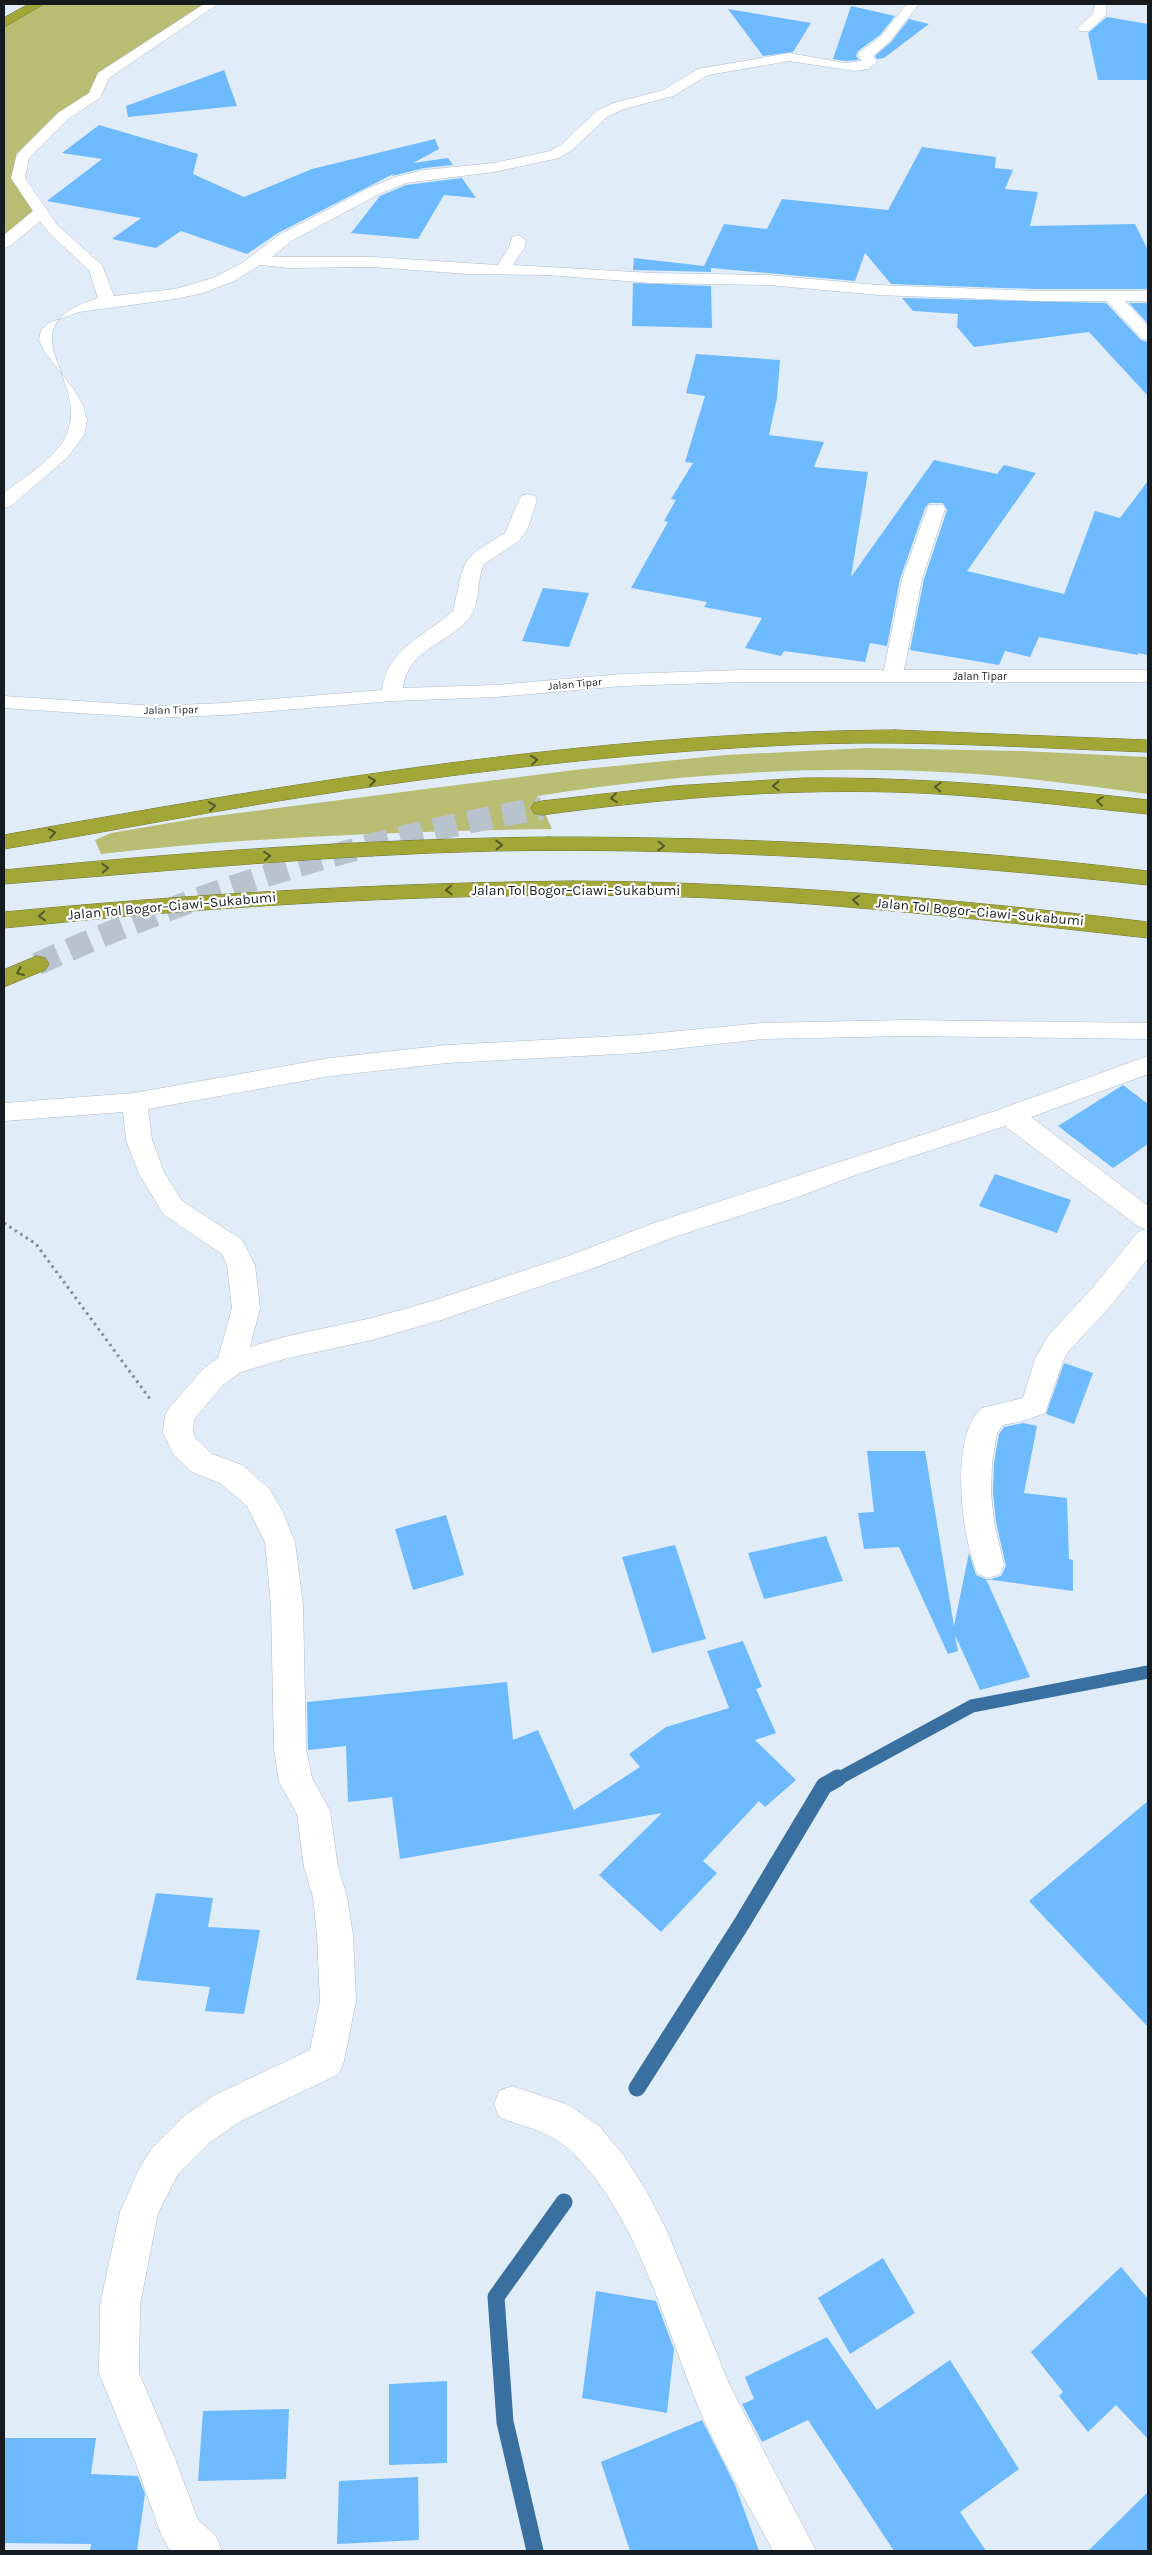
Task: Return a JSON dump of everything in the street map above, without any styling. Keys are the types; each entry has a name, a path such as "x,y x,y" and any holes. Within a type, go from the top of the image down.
{"highway":[{"path":"4,23 38,4"},
{"path":"4,842 349,784 480,766 646,748 746,740 856,736 967,737 1148,746"},
{"path":"542,808 687,791 812,785 958,788 1148,807"},
{"path":"4,877 302,853 436,846 572,844 780,849 971,861 1148,878"},
{"name":"Jalan Tol Bogor–Ciawi–Sukabumi","path":"4,920 241,899 353,893 465,889 657,889 848,900 1045,917 1148,930"},
{"path":"4,979 37,964"}],"street":[{"path":"108,303 96,268 53,229 18,178 22,157 62,116 95,95 103,76 212,4"},
{"path":"4,502 66,447 75,434 78,424 78,414 68,394 31,345 33,328 40,322 57,313 86,305 198,290 214,284 258,260 286,238 396,181 418,176 486,169 559,153 602,114 629,102 672,92 697,74 746,63 789,57 806,58 840,66 870,63 866,55 875,50 913,4"},
{"path":"1084,28 1099,15 1102,8 1101,4"},
{"path":"4,243 41,212"},
{"path":"502,270 517,247 518,240"},
{"path":"258,260 304,264 373,262 502,270 557,270 652,278 732,272 878,290 1036,296 1148,296"},
{"path":"1111,296 1148,335"},
{"path":"392,695 395,676 401,664 412,652 462,614 471,571 475,564 480,557 514,535 528,500"},
{"path":"892,675 912,579 936,509"},
{"name":"Jalan Tipar","path":"4,702 155,712 224,709 392,695 496,690 622,680 744,676 1148,676"},
{"path":"4,1112 134,1102 330,1066 447,1054 638,1044 762,1031 907,1028 1148,1031"},
{"path":"201,2551 182,2534 154,2456 119,2372 120,2305 134,2229 152,2182 165,2161 196,2130 226,2109 326,2061 338,2001 338,1967 330,1897 321,1867 313,1811 296,1782 290,1749 287,1605 280,1542 271,1519 258,1498 246,1485 231,1474 202,1463 183,1445 178,1432 180,1415 213,1377 231,1364 284,1348 372,1329 431,1312 580,1262 664,1230 1007,1116 1148,1065"},
{"path":"134,1102 139,1140 152,1174 174,1208 232,1248 241,1265 246,1308 231,1364"},
{"path":"1007,1116 1018,1121 1148,1220"},
{"path":"989,1565 978,1524 976,1469 980,1442 989,1418 998,1413 1027,1410 1036,1405 1048,1359 1058,1344 1104,1294 1148,1239"},
{"path":"512,2104 555,2117 581,2136 605,2162 624,2192 650,2238 716,2399 795,2551"}],"path":[{"path":"4,1223 36,1244 131,1376 178,1432"}],"green space":[{"path":"38,4 212,4 102,76 95,95 23,157 18,178 41,212 4,242 4,23"},
{"path":"867,748 1022,751 1148,757 1148,794 967,773 890,770 789,771 637,782 537,796 552,829 439,831 270,839 101,854 95,840 111,833 199,818 574,770 726,755"}],"building":[{"path":"851,6 895,16 880,35 858,51 856,56 859,60 845,61 833,59"},
{"path":"728,9 811,23 793,52 763,56"},
{"path":"1107,17 1148,24 1148,80 1098,80 1088,33"},
{"path":"909,19 929,24 884,58 877,59 875,56 891,42"},
{"path":"224,70 237,106 128,117 126,106"},
{"path":"99,125 198,154 193,174 244,197 312,169 435,139 439,149 413,163 448,158 453,165 424,168 392,176 393,174 278,233 247,254 181,231 156,248 112,239 141,218 47,201 102,159 62,153"},
{"path":"922,147 996,157 995,168 1013,170 1005,189 1038,192 1030,226 1135,224 1148,250 1148,289 1036,289 891,284 865,253 855,281 711,268 711,272 633,270 634,258 704,266 724,224 767,229 782,199 888,210"},
{"path":"462,178 476,198 444,195 418,239 351,233 380,196 406,185"},
{"path":"633,283 711,286 712,328 632,326"},
{"path":"902,298 1106,303 1141,340 1148,342 1148,396 1089,332 974,347 957,327 958,314 913,311"},
{"path":"1129,303 1148,303 1148,324"},
{"path":"696,354 780,360 777,398 769,435 824,442 814,467 868,472 851,577 934,460 997,474 1004,465 1036,473 967,571 1064,594 1095,511 1120,518 1148,481 1148,655 1138,653 1138,655 1039,637 1030,657 1005,651 999,665 910,650 924,579 947,510 943,503 929,503 925,508 900,579 887,646 870,643 865,662 784,651 781,656 745,648 762,618 704,607 707,602 631,588 668,522 664,521 676,500 671,499 693,463 685,462 705,396 686,393"},
{"path":"543,588 589,593 569,647 522,641"},
{"path":"1123,1085 1148,1104 1148,1144 1113,1168 1058,1126"},
{"path":"995,1174 1071,1200 1057,1233 979,1206"},
{"path":"1064,1363 1093,1373 1074,1424 1046,1414"},
{"path":"1023,1423 1037,1426 1024,1493 1067,1498 1069,1559 1073,1560 1073,1591 990,1580 1001,1576 1006,1566 996,1522 993,1493 994,1463 999,1434 1004,1427"},
{"path":"867,1451 925,1451 954,1626 969,1553 976,1575 986,1579 1030,1677 980,1690 955,1635 958,1651 948,1654 899,1547 864,1549 858,1513 874,1512"},
{"path":"446,1515 464,1575 413,1590 395,1529"},
{"path":"826,1536 843,1581 764,1599 748,1553"},
{"path":"675,1545 706,1639 652,1653 622,1557"},
{"path":"743,1641 762,1687 756,1689 776,1733 755,1740 796,1780 765,1807 759,1801 703,1861 717,1873 661,1932 599,1875 662,1813 400,1859 392,1797 348,1802 346,1746 308,1750 307,1702 507,1682 513,1740 538,1730 574,1810 640,1767 629,1754 666,1727 729,1708 707,1651"},
{"path":"1148,1801 1148,2027 1029,1901"},
{"path":"156,1893 213,1898 208,1927 260,1930 244,2014 205,2011 210,1987 136,1980"},
{"path":"883,2258 915,2313 850,2354 818,2298"},
{"path":"1121,2267 1148,2299 1148,2439 1116,2405 1088,2432 1059,2396 1063,2392 1031,2352"},
{"path":"596,2291 656,2301 674,2349 667,2413 582,2398"},
{"path":"827,2337 877,2410 950,2360 1019,2469 960,2512 986,2551 894,2551 808,2420 762,2442 742,2404 754,2399 745,2377"},
{"path":"447,2381 447,2463 389,2465 389,2384"},
{"path":"289,2409 286,2479 198,2481 203,2411"},
{"path":"702,2420 735,2485 759,2551 630,2551 601,2462"},
{"path":"4,2438 96,2438 91,2474 138,2476 145,2494 137,2551 90,2551 91,2544 4,2543"},
{"path":"418,2477 419,2540 337,2544 339,2481"},
{"path":"1148,2492 1148,2551 1088,2551"}],"waterway":[{"path":"836,1780 972,1706 1148,1672"},
{"path":"637,2088 742,1923 824,1786 838,1778"},
{"path":"535,2551 505,2422 496,2297 564,2202"}],"tunnel":[{"path":"37,964 160,913 222,890 285,870 411,835 542,808"}]}
